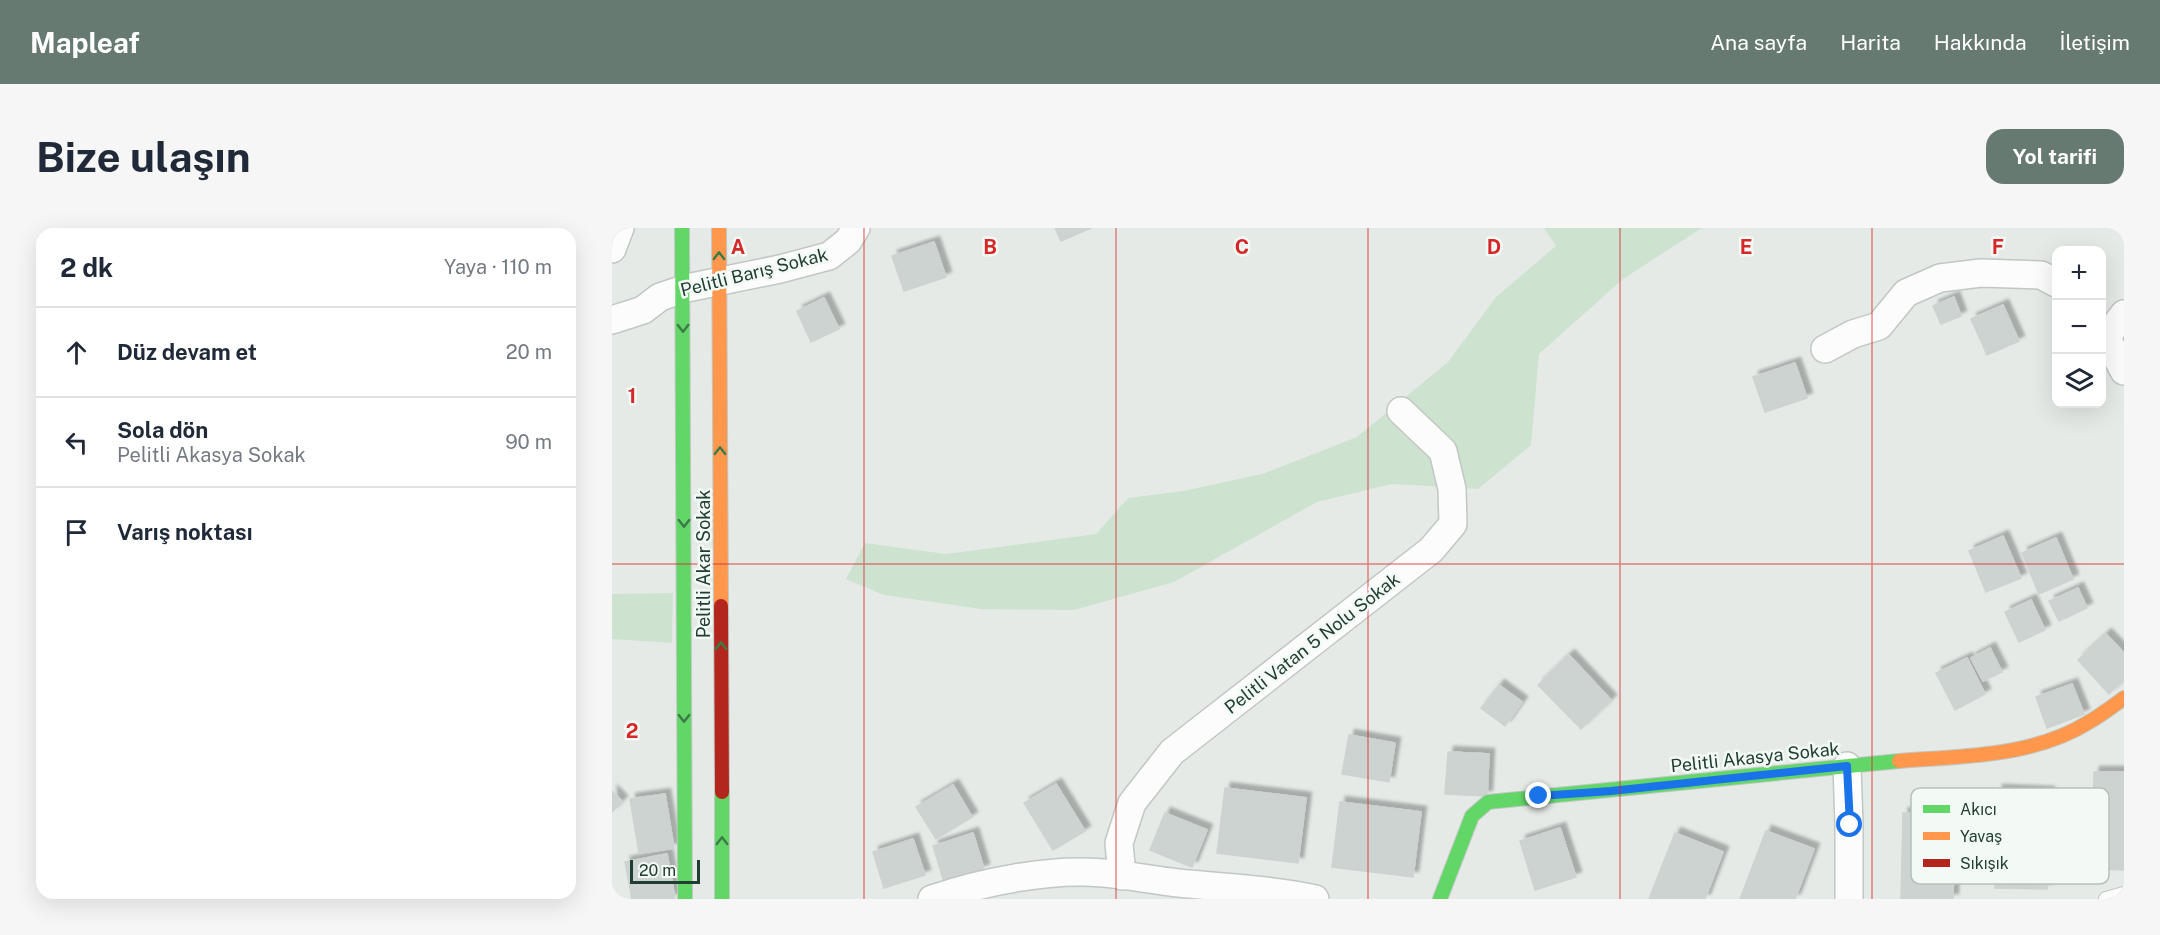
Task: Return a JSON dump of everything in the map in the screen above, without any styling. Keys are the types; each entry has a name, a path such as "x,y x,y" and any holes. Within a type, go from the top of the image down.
{"main road":[{"name":"Pelitli Akar Sokak","path":"682,228 685,899"},
{"name":"Pelitli Akar Sokak","path":"719,228 722,899"},
{"name":"Pelitli Akasya Sokak","path":"1440,899 1472,816 1488,802 2001,753 2050,740 2088,723 2124,698"}],"street":[{"path":"612,249 620,228"},
{"name":"Pelitli Barış Sokak","path":"613,316 643,310 660,297 683,289 829,256 848,241 856,228"},
{"path":"1825,349 1852,334 1879,326 1906,293 1940,278 1981,273 2041,275 2052,281"},
{"path":"2106,331 2124,314"},
{"path":"2106,337 2124,371"},
{"name":"Pelitli Vatan 5 Nolu Sokak","path":"1122,876 1119,843 1132,802 1172,752 1431,550 1453,524 1452,489 1443,451 1401,411"},
{"path":"1847,766 1850,825 1848,899"},
{"path":"932,899 972,886 1054,874 1102,873 1168,883 1294,894 1316,899"}],"lane":[{"path":"2106,899 2124,894"}],"green space":[{"path":"1544,228 1702,228 1623,279 1539,354 1531,445 1478,489 1392,484 1317,502 1174,582 1074,610 981,609 884,595 846,579 865,543 946,554 1096,534 1128,498 1183,491 1262,474 1357,437 1448,362 1496,297 1556,246"},
{"path":"673,593 672,643 612,639 612,594"}],"building":[{"path":"1055,228 1091,228 1061,241"},
{"path":"934,242 946,277 904,291 892,256"},
{"path":"1954,297 1961,316 1941,324 1933,306"},
{"path":"824,298 839,329 811,342 797,311"},
{"path":"2003,305 2019,341 1987,355 1971,319"},
{"path":"1795,363 1807,398 1765,412 1753,377"},
{"path":"2003,536 2021,578 1986,592 1969,551"},
{"path":"2056,538 2073,579 2039,594 2022,553"},
{"path":"2078,588 2087,608 2059,621 2049,601"},
{"path":"2031,600 2045,630 2019,642 2005,612"},
{"path":"2106,634 2124,653 2124,680 2109,694 2078,660"},
{"path":"1990,648 2002,672 1983,681 1971,658"},
{"path":"1569,655 1611,700 1581,729 1538,685"},
{"path":"1967,658 1985,694 1955,710 1936,673"},
{"path":"2072,684 2084,714 2047,728 2036,697"},
{"path":"1499,685 1522,702 1505,726 1481,708"},
{"path":"1349,735 1395,743 1389,782 1342,774"},
{"path":"1448,752 1489,754 1487,796 1445,794"},
{"path":"2094,772 2124,772 2124,870 2109,870 2109,788 2094,788"},
{"path":"1056,784 1085,831 1053,850 1024,803"},
{"path":"953,785 972,817 936,839 916,807"},
{"path":"1225,788 1306,798 1298,863 1217,853"},
{"path":"612,791 622,801 612,812"},
{"path":"665,794 674,848 639,853 630,799"},
{"path":"1340,802 1421,812 1413,877 1332,867"},
{"path":"1165,813 1207,830 1192,867 1150,850"},
{"path":"1903,813 1911,813 1911,884 1953,884 1953,899 1901,899"},
{"path":"1560,828 1576,877 1535,890 1520,841"},
{"path":"1766,831 1814,849 1795,899 1740,899"},
{"path":"973,833 984,869 944,882 933,846"},
{"path":"1675,833 1723,852 1705,899 1649,899"},
{"path":"913,839 925,875 884,888 873,852"},
{"path":"667,854 675,899 632,899 625,862"},
{"path":"1995,884 2047,884 2047,889 1995,888"}],"traffic: fast":[{"path":"682,228 685,899"},
{"path":"1440,899 1472,816 1488,802 1899,761"},
{"path":"722,792 722,899"}],"traffic: slow":[{"path":"719,228 721,606"},
{"path":"1899,761 1997,753 2045,742 2067,734 2089,722 2124,698"}],"traffic: jam":[{"path":"721,606 722,792"}],"route":[{"path":"1539,796 1611,791 1847,766 1850,825"}]}
